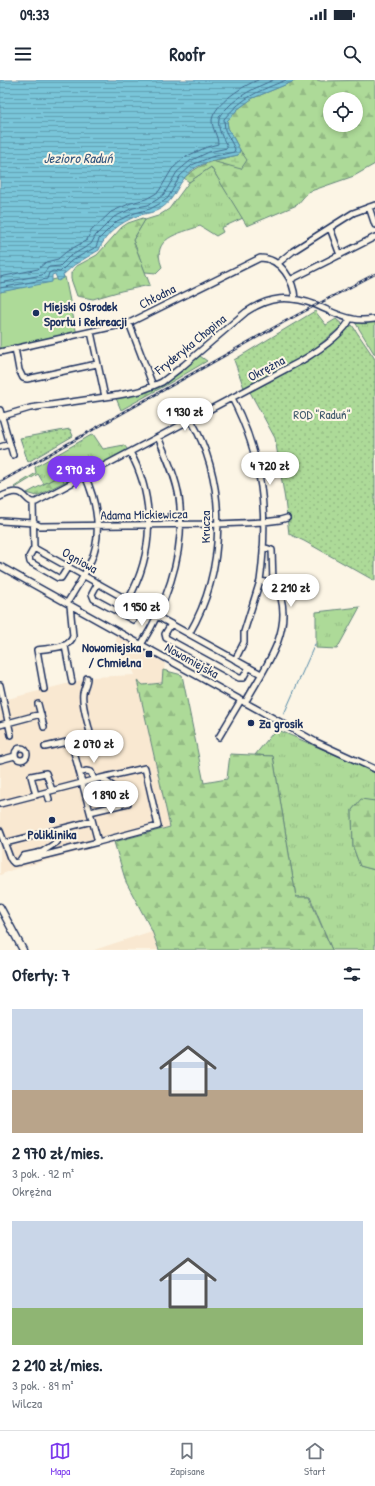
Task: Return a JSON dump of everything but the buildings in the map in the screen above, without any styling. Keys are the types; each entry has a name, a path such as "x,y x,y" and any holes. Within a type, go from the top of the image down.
{"main road":[{"path":"0,907 23,950"}],"street":[{"path":"295,299 290,280 286,272 277,264 293,251 353,213 375,205"},
{"path":"369,207 375,225"},
{"path":"330,228 340,255"},
{"path":"290,280 375,237"},
{"name":"Chłodna","path":"0,352 129,323 256,258 264,258 277,264"},
{"name":"Fryderyka Chopina","path":"1,417 36,407 140,391 154,386 162,382 184,365 246,312 270,299 295,299 307,302 350,319"},
{"path":"350,319 375,319"},
{"name":"Okrężna","path":"34,502 311,355 345,328 350,319"},
{"path":"129,323 154,386"},
{"path":"91,332 105,397"},
{"path":"15,348 19,370 23,378 27,379 98,364"},
{"path":"232,398 250,438 258,463 264,522 260,581 244,632 244,642 235,660"},
{"path":"0,410 13,455"},
{"name":"Krucza","path":"189,634 200,612 209,587 216,558 218,524 214,487 208,460 191,420"},
{"path":"141,645 157,616 170,587 174,572 180,524 177,487 158,437"},
{"path":"0,447 10,444"},
{"path":"128,600 140,579 144,565 148,547 149,525 146,496 130,452"},
{"path":"44,689 38,650 65,646 72,640 73,636 69,604 94,553 97,526 94,502 85,476"},
{"path":"0,497 12,493 20,493 29,501 34,502 34,548 29,557 30,562 58,578 63,576 68,567"},
{"name":"Adama Mickiewicza","path":"1,521 34,524 40,526 97,526 218,524 264,522 287,518"},
{"path":"263,547 272,550 273,583"},
{"name":"Ogniowa","path":"34,548 261,674"},
{"name":"Nowomiejska","path":"0,566 316,742 375,769"},
{"path":"219,737 261,674 277,644 283,621 283,603 277,587 273,583 260,581"},
{"path":"98,583 92,594 94,599 133,620 142,608"},
{"path":"171,624 165,634 166,638 239,678 243,678 249,667"},
{"path":"65,646 72,682"},
{"path":"45,747 71,741 87,736 90,733 83,699 83,691 88,678"},
{"path":"0,685 2,701 11,735"},
{"path":"38,704 44,727"},
{"path":"0,725 41,714"},
{"path":"71,741 98,842"},
{"path":"0,760 15,756"},
{"path":"0,804 145,768 158,826 19,862 12,861 0,831"},
{"path":"80,772 91,772 94,780"},
{"path":"36,795 32,776 46,773 49,799"},
{"path":"101,778 114,787"},
{"path":"90,812 128,802"},
{"path":"5,843 92,821"},
{"path":"19,862 23,856 42,852 57,842"}],"shaded area":[{"path":"117,635 165,663 162,683 143,685 137,681 170,827 12,870 0,875 0,701 93,677 135,675 130,663 118,654 115,646"},
{"path":"152,931 159,950 94,950"}],"green space":[{"path":"297,80 375,80 375,164 354,176 308,192 297,205 247,226 211,167 189,182 184,178 203,165 216,160 238,155 240,150 228,128 227,121 238,109 253,98"},
{"path":"240,150 247,160 241,169 212,161 238,155"},
{"path":"211,167 243,218 221,228 223,232 216,236 200,226 169,238 163,243 160,249 159,257 162,267 156,273 145,272 133,240 145,220 158,216 169,209 189,182"},
{"path":"143,218 145,220 133,240 150,285 93,299 77,296 71,279 71,273 75,267 97,255 122,227 128,223"},
{"name":"Miejski Ośrodek Sportu i Rekreacji","path":"65,277 77,335 0,351 0,292"},
{"path":"315,311 326,325 336,319 343,325 308,354 244,388 234,360"},
{"path":"375,320 375,355 355,322"},
{"name":"ROD \"Raduń\"","path":"352,325 375,359 375,581 289,534 275,438 250,392 311,359"},
{"path":"197,354 207,361 121,410 116,398 153,386"},
{"path":"70,429 73,436 28,462 20,438"},
{"path":"93,434 103,449 124,445 128,450 68,482 64,482 60,475 44,484 38,474 15,488 14,487 36,473 35,467"},
{"path":"61,475 64,482 37,496 27,493"},
{"path":"360,607 337,649 316,648 316,612"},
{"path":"163,670 182,675 204,783 227,779 230,754 273,756 296,897 309,897 332,950 159,950 152,931 126,882 114,842 170,827 137,680 143,685 162,683"},
{"path":"276,729 375,772 375,801 361,800 352,810 353,847 360,866 375,870 375,950 332,950 310,897 296,897 273,756 255,755"},
{"path":"361,799 375,801 375,870 360,866 353,847 352,810"}],"water":[{"name":"Jezioro Raduń","path":"0,80 297,80 253,98 238,109 227,121 228,128 240,150 238,155 208,162 194,169 183,180 172,198 163,207 157,211 137,216 114,229 105,239 99,250 74,265 63,275 64,278 58,281 55,274 52,275 52,282 0,292"}],"waterway":[{"path":"284,714 315,644"}],"railway":[{"path":"0,482 284,322 375,274"}],"place":[{"name":"Miejski Ośrodek Sportu i Rekreacji","path":"36,313"},
{"name":"Nowomiejska / Chmielna","path":"149,654"},
{"name":"Za grosik","path":"251,723"},
{"name":"Poliklinika","path":"52,820"}]}
